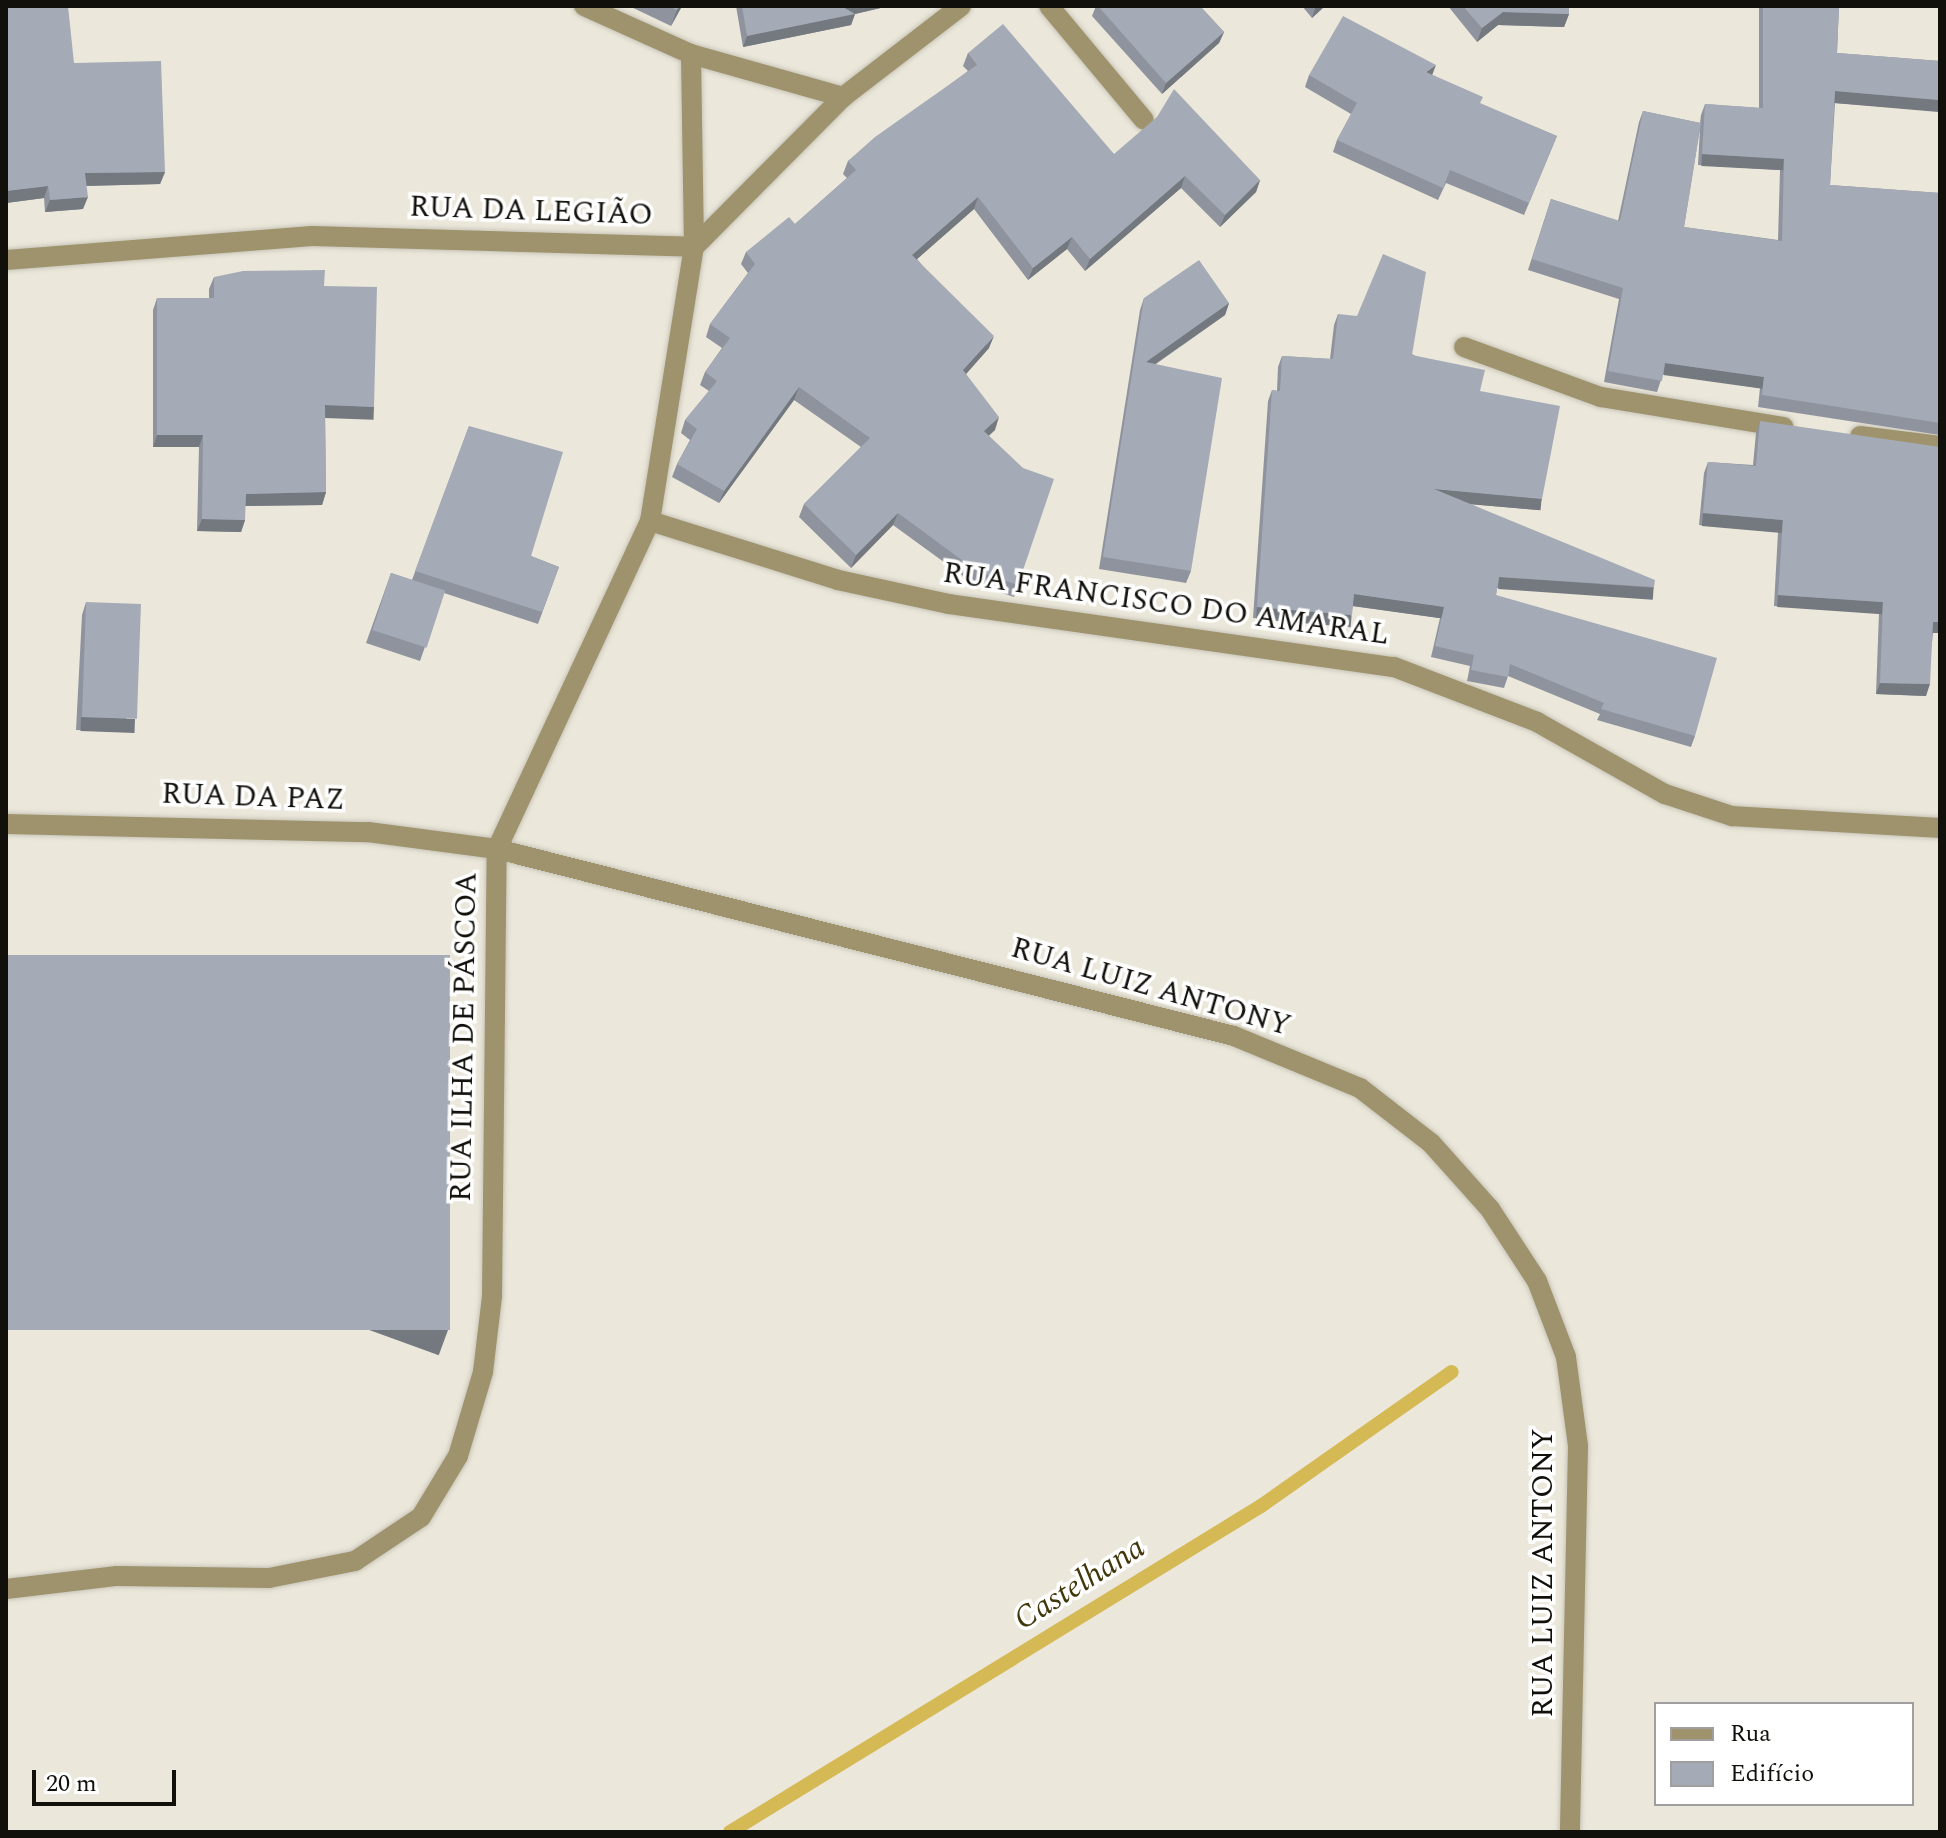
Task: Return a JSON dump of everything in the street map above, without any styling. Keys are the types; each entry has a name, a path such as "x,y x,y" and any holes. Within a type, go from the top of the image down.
{"street":[{"path":"584,6 691,54 843,97"},
{"name":"RUA DA LEGIÃO","path":"6,260 312,236 694,247 843,97 961,6"},
{"path":"1049,6 1144,120"},
{"name":"RUA ILHA DE PÁSCOA","path":"6,1589 117,1576 312,1573 355,1561 421,1517 458,1456 483,1372 492,1296 497,849 650,521 694,247 691,54"},
{"path":"1464,347 1601,397 1812,430"},
{"path":"1840,434 1940,446"},
{"name":"RUA FRANCISCO DO AMARAL","path":"650,521 838,580 949,604 1394,667 1537,722 1665,794 1732,816 1940,828"},
{"name":"RUA DA PAZ","path":"6,824 368,832 497,849"},
{"name":"RUA LUIZ ANTONY","path":"497,849 1234,1036 1360,1088 1431,1143 1490,1209 1537,1281 1566,1357 1578,1446 1570,1832"}],"building":[{"path":"6,6 68,6 74,63 161,61 165,172 85,173 88,197 50,200 48,186 6,191"},
{"path":"742,6 848,6 843,7 855,14 747,36"},
{"path":"1098,6 1200,6 1224,32 1166,83"},
{"path":"1463,6 1569,6 1569,14 1503,12 1482,28"},
{"path":"1763,6 1839,6 1837,53 1940,61 1940,100 1835,91 1830,185 1940,193 1940,423 1762,395 1764,377 1665,363 1662,381 1608,371 1623,288 1532,259 1551,199 1620,221 1643,111 1701,123 1684,227 1782,241 1784,159 1702,154 1705,104 1763,108"},
{"path":"1343,16 1436,65 1426,72 1483,97 1480,103 1557,136 1529,203 1450,170 1443,188 1337,140 1357,103 1309,75"},
{"path":"1003,24 1114,154 1157,117 1174,89 1260,180 1225,215 1185,176 1090,259 1072,237 1033,268 978,197 912,255 994,336 963,370 999,417 984,431 1023,468 1054,479 1018,585 978,572 898,513 856,555 804,504 870,438 799,387 724,491 677,464 697,429 685,420 717,381 705,372 730,338 710,324 755,264 746,252 789,217 795,224 856,170 848,161 875,137 977,65 968,53"},
{"path":"1383,254 1426,272 1412,355 1485,370 1480,391 1560,406 1542,499 1434,489 1655,580 1654,587 1499,577 1496,595 1717,658 1695,736 1601,709 1604,703 1510,664 1508,677 1471,670 1474,655 1435,646 1444,607 1354,594 1352,615 1257,607 1272,390 1280,391 1282,356 1333,359 1338,314 1357,316"},
{"path":"1199,260 1229,303 1146,362 1222,378 1191,571 1103,557 1144,298"},
{"path":"325,270 324,286 377,287 374,407 325,405 326,492 246,494 245,520 202,519 203,435 157,435 157,298 214,298 214,277 243,271"},
{"path":"1760,421 1940,447 1940,622 1933,622 1930,684 1880,683 1883,602 1778,595 1783,520 1703,513 1708,462 1756,466"},
{"path":"469,426 563,452 531,556 559,567 542,612 415,571"},
{"path":"6,562 8,562 6,612"},
{"path":"391,573 445,591 427,648 372,630"},
{"path":"86,602 141,604 137,719 82,717"},
{"path":"6,955 450,955 450,1330 6,1330"}],"waterway":[{"name":"Castelhana","path":"730,1832 1261,1506 1452,1372"}]}
